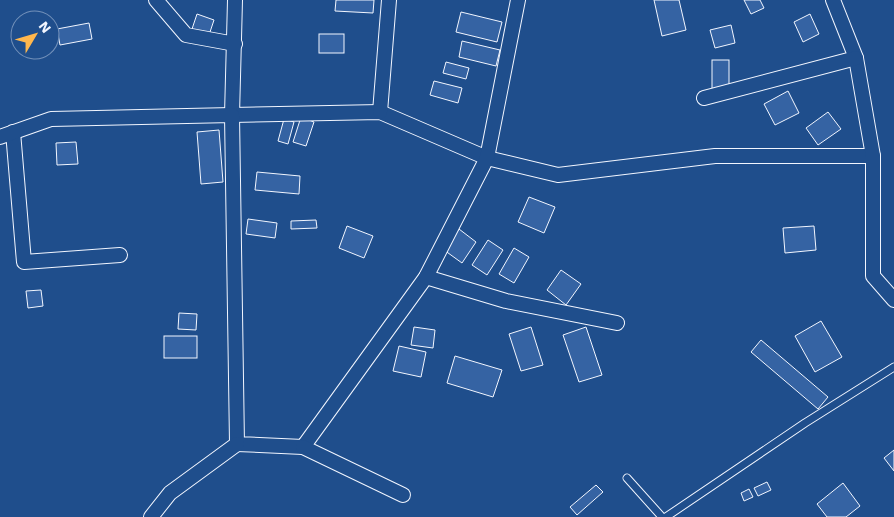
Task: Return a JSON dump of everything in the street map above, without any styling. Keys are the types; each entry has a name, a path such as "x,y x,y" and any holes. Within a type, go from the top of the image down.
{"street":[{"path":"156,0 186,34 235,44"},
{"path":"235,0 232,115 237,444"},
{"path":"380,112 389,0"},
{"path":"303,447 426,277 487,158 518,0"},
{"path":"832,0 856,58 873,156 873,276 894,300"},
{"path":"704,98 856,58"},
{"path":"120,255 24,262 6,135 50,119 380,112 487,158 558,175 715,156 873,156"},
{"path":"426,277 506,301 617,323"},
{"path":"151,517 170,493 237,444 303,447 403,495"}],"lane":[{"path":"666,517 805,422 894,367"},
{"path":"627,478 662,517"}],"building":[{"path":"336,0 374,0 373,13 335,11"},
{"path":"654,0 679,0 686,30 662,36"},
{"path":"744,0 760,0 764,8 751,14"},
{"path":"461,12 502,22 497,42 456,32"},
{"path":"197,14 214,20 209,35 192,29"},
{"path":"810,14 819,34 803,42 794,22"},
{"path":"89,23 92,39 60,45 60,28"},
{"path":"731,25 735,43 715,48 710,30"},
{"path":"319,34 344,34 344,53 319,53"},
{"path":"462,41 500,50 496,66 459,57"},
{"path":"712,60 729,60 729,89 712,89"},
{"path":"446,62 469,68 466,79 443,73"},
{"path":"434,81 462,88 458,103 430,95"},
{"path":"788,91 799,113 775,125 764,104"},
{"path":"828,112 841,129 818,145 806,128"},
{"path":"301,117 314,122 306,146 293,142"},
{"path":"284,119 294,122 288,144 278,141"},
{"path":"219,130 223,182 201,184 197,132"},
{"path":"76,142 78,164 57,165 56,143"},
{"path":"257,172 300,176 299,194 255,190"},
{"path":"529,197 555,207 544,233 518,222"},
{"path":"248,219 277,223 275,238 246,234"},
{"path":"316,220 317,228 291,229 291,221"},
{"path":"347,226 373,236 364,258 339,248"},
{"path":"814,226 816,250 785,253 783,228"},
{"path":"459,229 476,242 462,263 444,250"},
{"path":"488,240 503,250 487,275 472,265"},
{"path":"514,248 529,257 514,283 499,274"},
{"path":"561,270 581,284 566,305 547,290"},
{"path":"41,290 43,306 28,308 26,291"},
{"path":"179,313 197,314 196,330 178,329"},
{"path":"821,321 842,357 815,372 795,336"},
{"path":"414,327 435,330 433,348 411,345"},
{"path":"531,327 543,365 521,371 509,334"},
{"path":"586,327 602,375 579,382 563,335"},
{"path":"164,336 197,336 197,358 164,358"},
{"path":"761,340 828,397 818,409 751,352"},
{"path":"399,346 426,352 421,377 393,371"},
{"path":"455,356 502,370 493,397 447,383"},
{"path":"894,450 894,471 884,458"},
{"path":"767,482 771,490 758,496 754,488"},
{"path":"843,483 860,506 846,517 827,517 817,504"},
{"path":"596,485 603,492 577,515 570,507"},
{"path":"749,489 753,497 744,501 741,493"}]}
